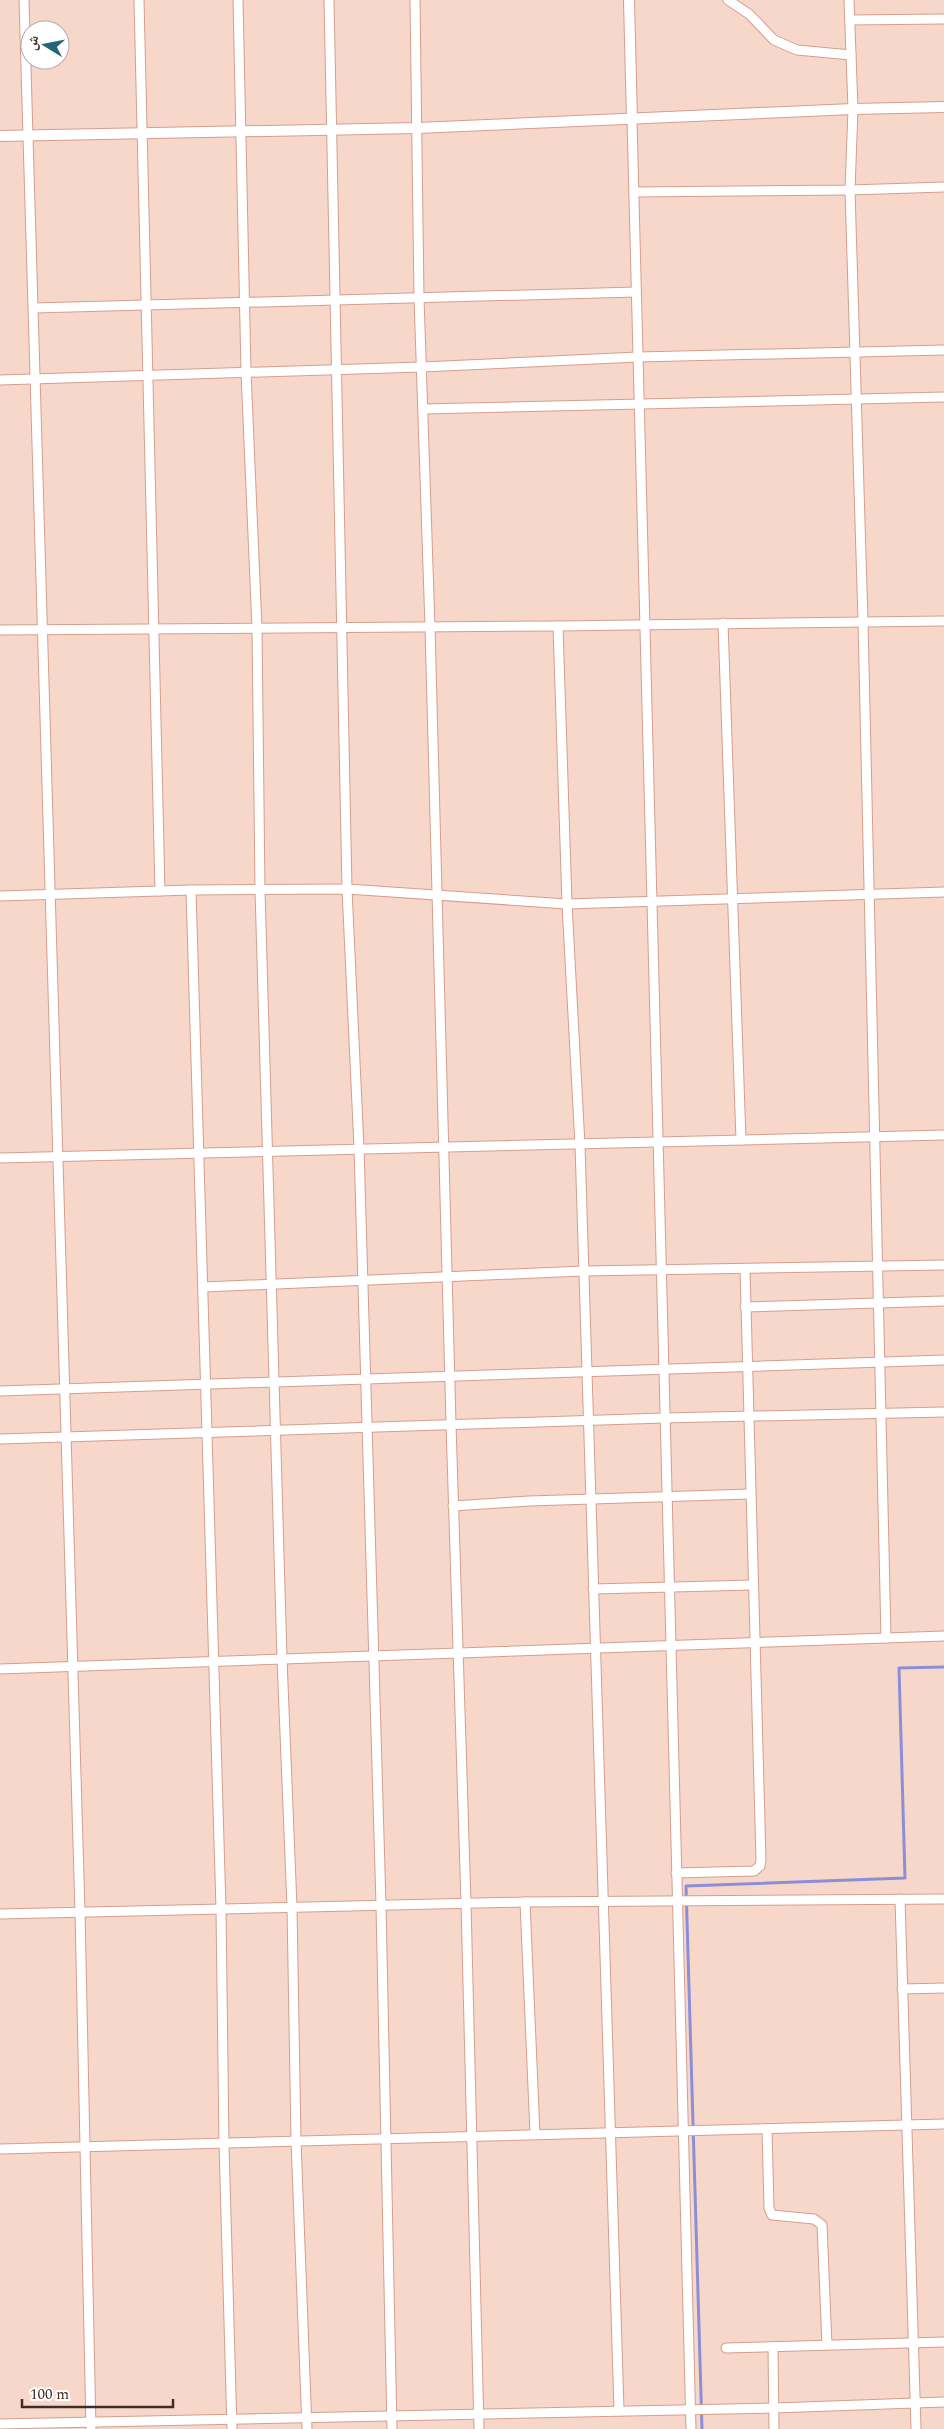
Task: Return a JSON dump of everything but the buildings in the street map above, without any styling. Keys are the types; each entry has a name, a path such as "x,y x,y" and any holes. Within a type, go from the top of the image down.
{"street":[{"path":"24,0 27,135 37,379 57,1155 80,1912 91,2425"},
{"path":"139,0 140,134 160,891"},
{"path":"238,0 246,372 257,628 260,890 274,1383 292,1907 296,2141 307,2429"},
{"path":"329,0 347,889 359,1148 372,1656 382,1905 392,2429"},
{"path":"415,0 419,298 424,409 479,2429"},
{"path":"629,0 676,1902 691,2429"},
{"path":"728,0 749,14 774,40 797,50 851,55"},
{"path":"850,0 853,109 850,190 863,621 886,1638"},
{"path":"850,20 944,19"},
{"path":"0,136 417,128 853,109 944,107"},
{"path":"634,192 944,187"},
{"path":"34,308 636,292"},
{"path":"0,380 422,367 638,357 944,350"},
{"path":"424,409 944,397"},
{"path":"0,630 944,621"},
{"path":"723,623 741,1140"},
{"path":"558,626 567,904 580,1144 619,2410"},
{"path":"0,896 191,890 347,889 567,904 944,892"},
{"path":"191,890 208,1431 212,1661 221,1909 224,2144 232,2429"},
{"path":"0,1158 57,1155 359,1148 443,1148 944,1135"},
{"path":"204,1287 583,1270 944,1265"},
{"path":"676,1873 754,1871 760,1866 745,1269"},
{"path":"745,1307 944,1301"},
{"path":"0,1391 944,1360"},
{"path":"0,1439 366,1426 944,1412"},
{"path":"454,1506 750,1494"},
{"path":"593,1588 753,1585"},
{"path":"0,1669 944,1636"},
{"path":"0,1914 524,1902 944,1898"},
{"path":"900,1899 916,2429"},
{"path":"524,1902 535,2134"},
{"path":"902,1989 944,1988"},
{"path":"0,2149 224,2144 471,2135 683,2132 944,2124"},
{"path":"767,2129 768,2208 772,2214 814,2219 822,2225 827,2345"},
{"path":"726,2348 944,2342"},
{"path":"773,2346 774,2429"},
{"path":"0,2424 91,2425 232,2418 774,2408 944,2402"}],"waterway":[{"path":"702,2429 686,1886 905,1878 899,1668 944,1667"}]}
